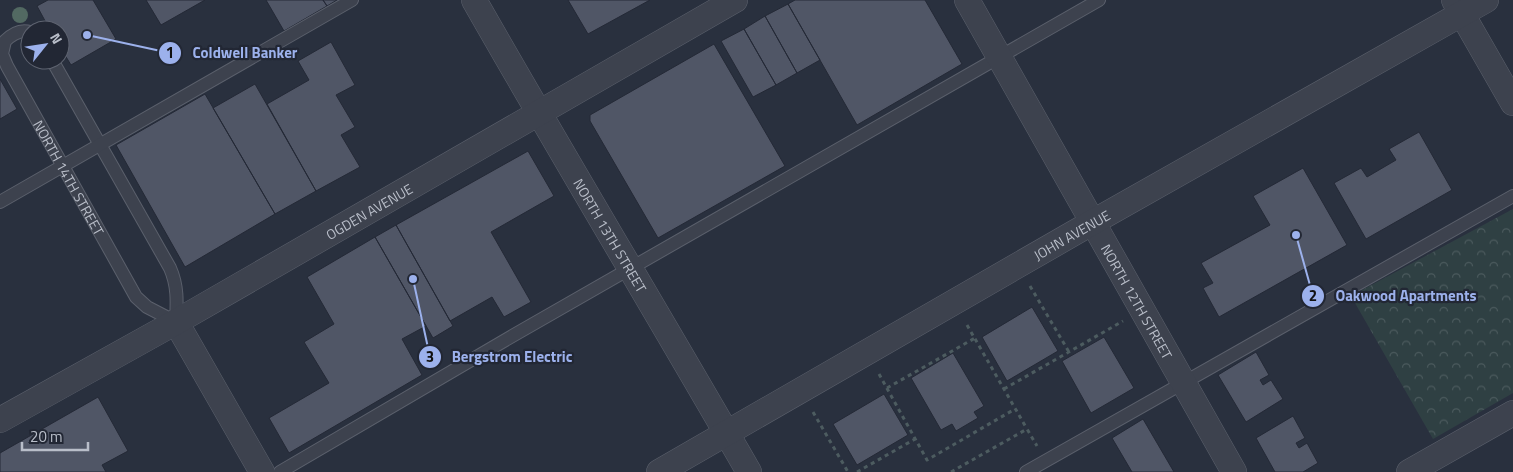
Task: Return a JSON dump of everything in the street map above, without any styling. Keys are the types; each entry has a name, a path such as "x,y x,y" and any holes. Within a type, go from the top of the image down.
{"street":[{"name":"NORTH 13TH STREET","path":"474,0 749,472"},
{"name":"OGDEN AVENUE","path":"0,420 176,322 735,0"},
{"name":"NORTH 12TH STREET","path":"967,0 1234,472"},
{"name":"JOHN AVENUE","path":"659,472 1093,222 1458,7 1486,0"},
{"path":"1458,7 1513,103"},
{"path":"176,322 262,472"},
{"path":"1409,472 1513,413"}],"lane":[{"path":"0,202 352,0"},
{"path":"280,472 425,386 1099,0"},
{"name":"NORTH 14TH STREET","path":"20,32 8,38 2,47 2,57 136,297 147,307 176,322"},
{"path":"58,70 101,144 173,276 177,291 176,322"},
{"path":"1026,472 1513,196"}],"path":[{"path":"1018,265 1069,352"},
{"path":"1004,389 1118,323 1144,311"},
{"path":"967,325 1038,448"},
{"path":"887,388 975,338"},
{"path":"879,374 928,460 1015,409"},
{"path":"813,412 848,472"},
{"path":"951,472 1027,429"},
{"path":"857,472 915,439"}],"green space":[{"path":"1513,209 1513,393 1433,439 1351,296"}],"building":[{"path":"48,0 93,0 116,39 71,65 70,20 45,20 37,6"},
{"path":"146,0 205,0 161,25"},
{"path":"266,0 323,0 327,6 284,31"},
{"path":"323,0 337,0 327,6"},
{"path":"568,0 650,0 588,34"},
{"path":"795,0 925,0 962,64 857,125 788,4"},
{"path":"788,4 820,60 797,73 765,16"},
{"path":"765,16 797,73 776,85 744,29"},
{"path":"744,29 776,85 753,97 721,41"},
{"path":"331,42 355,85 336,95 355,127 341,135 360,167 316,191 267,104 309,80 298,61"},
{"path":"714,44 785,166 658,238 590,121 590,115"},
{"path":"0,79 17,109 0,119"},
{"path":"255,84 316,191 275,214 213,108"},
{"path":"205,94 275,214 185,267 116,145"},
{"path":"1419,132 1452,190 1366,239 1334,183 1361,168 1367,177 1396,160 1389,149"},
{"path":"528,151 554,196 491,232 531,302 504,317 492,297 450,321 396,225"},
{"path":"1303,168 1347,245 1219,317 1203,288 1213,283 1201,263 1270,225 1253,196"},
{"path":"396,225 453,326 433,338 375,237"},
{"path":"375,237 426,326 402,339 422,375 289,453 269,418 329,383 304,342 334,324 307,277"},
{"path":"1032,307 1058,351 1007,381 982,337"},
{"path":"1104,337 1134,388 1091,413 1062,361"},
{"path":"1256,352 1269,375 1260,380 1263,385 1271,380 1283,399 1246,422 1218,375"},
{"path":"953,353 984,406 974,412 978,418 956,431 952,424 941,430 911,378"},
{"path":"884,394 908,435 857,465 833,424"},
{"path":"98,397 128,451 102,465 106,472 0,472 0,453"},
{"path":"1293,416 1305,438 1296,443 1299,448 1307,443 1318,463 1303,472 1275,472 1256,438"},
{"path":"1143,419 1174,472 1132,472 1112,438"}],"place":[{"name":"Coldwell Banker","path":"87,35"},
{"name":"Oakwood Apartments","path":"1296,235"},
{"name":"Bergstrom Electric","path":"413,279"}]}
